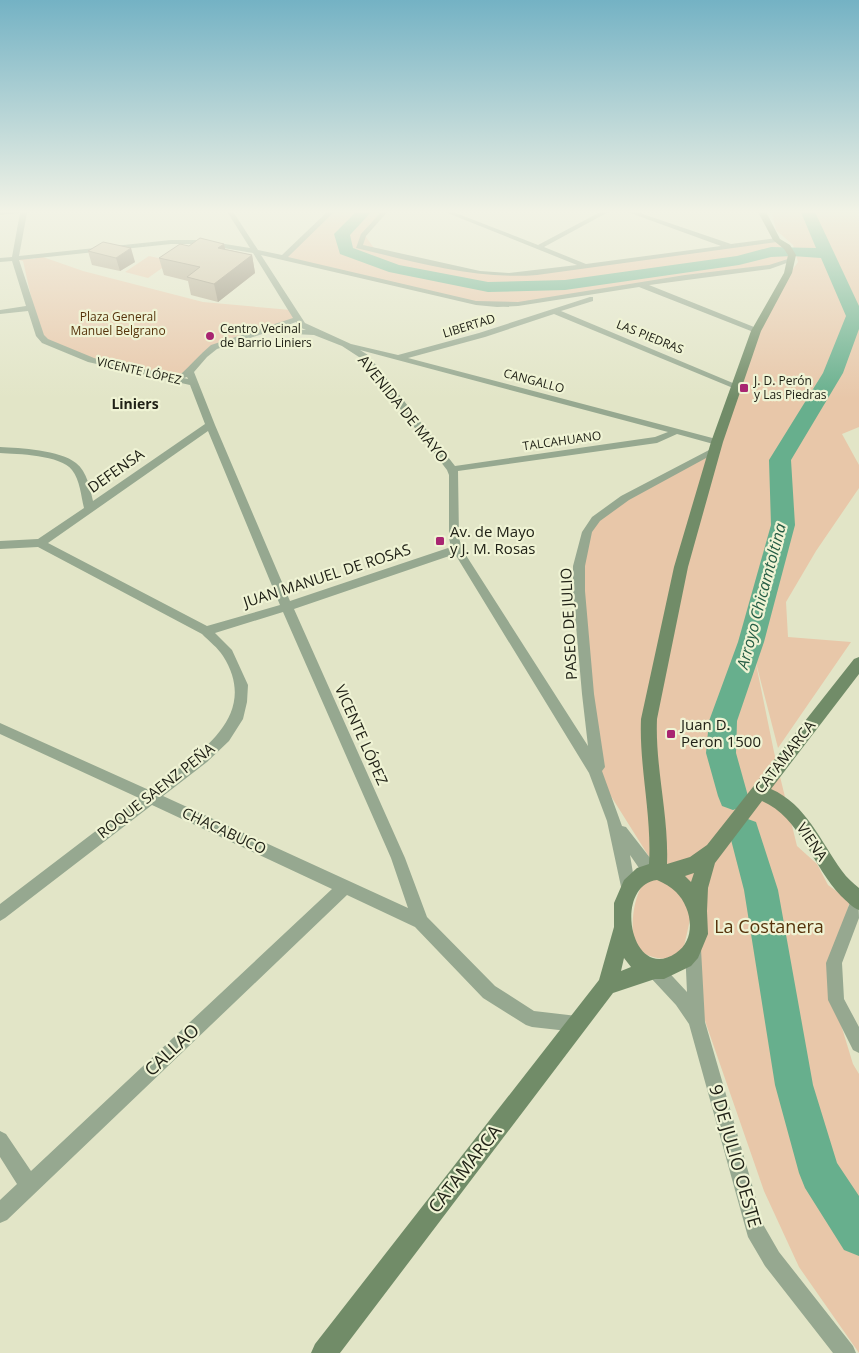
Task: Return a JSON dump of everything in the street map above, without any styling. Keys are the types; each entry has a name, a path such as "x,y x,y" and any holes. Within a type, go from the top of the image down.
{"street":[{"name":"VICENTE LÓPEZ","path":"20,273 40,336 45,342 90,360 174,379 192,378 287,607 398,858 421,922 489,992 532,1020 577,1024"},
{"name":"AVENIDA DE MAYO","path":"268,273 305,327 345,344 370,363 452,469 454,475 454,538 457,549 588,755 599,777 618,828 628,891"},
{"path":"348,273 476,303 508,305 719,273"},
{"path":"484,273 530,273"},
{"path":"658,872 660,846 648,741 649,719 681,567 715,446 756,331 788,273"},
{"path":"641,284 756,331"},
{"name":"LIBERTAD","path":"399,357 465,340 554,311 589,299 599,291"},
{"path":"0,312 32,308"},
{"name":"LAS PIEDRAS","path":"554,311 736,386"},
{"path":"192,378 204,354 214,347 298,319"},
{"path":"259,332 316,333"},
{"name":"CANGALLO","path":"345,344 675,432 715,446"},
{"name":"DEFENSA","path":"40,543 210,425"},
{"name":"TALCAHUANO","path":"452,469 657,440 675,432"},
{"name":"PASEO DE JULIO","path":"599,777 588,694 579,591 580,560 587,532 596,519 625,498 715,446"},
{"path":"1,449 34,453 72,464 78,474 89,508"},
{"path":"0,545 40,543"},
{"name":"ROQUE SAENZ PEÑA","path":"0,913 202,758 224,737 236,720 241,702 241,680 228,653 206,631 40,543"},
{"name":"JUAN MANUEL DE ROSAS","path":"206,631 287,607 457,549"},
{"name":"CATAMARCA","path":"658,872 692,866 704,860 859,663"},
{"name":"CHACABUCO","path":"0,728 421,922"},
{"name":"VIENA","path":"758,792 778,800 799,821 838,879 858,901"},
{"name":"AVENIDA DE MAYO","path":"618,828 644,864 658,872"},
{"name":"CATAMARCA","path":"698,912 698,890 701,874 712,851"},
{"path":"607,985 655,970 667,970 680,963 693,949 698,935 698,912 685,888 658,872 644,873 638,878 628,891 623,912 623,928 628,950 637,962 655,970"},
{"name":"CALLAO","path":"0,1213 345,887"},
{"path":"858,901 834,963 836,1000 859,1044"},
{"name":"CATAMARCA","path":"324,1353 607,985 623,928"},
{"name":"9 DE JULIO OESTE","path":"693,949 694,1005 697,1022 755,1230 772,1259 846,1353"},
{"name":"9 DE JULIO OESTE","path":"655,970 682,999 697,1022"},
{"path":"0,1140 29,1185"}],"green space":[{"name":"Plaza General Manuel Belgrano","path":"26,273 91,273 203,302 291,310 298,319 214,347 190,372 175,379 91,360 40,336"},
{"path":"129,273 155,273 148,278"},
{"path":"348,273 482,273 509,275 523,273 728,273 518,304 476,303"},
{"name":"La Costanera","path":"790,273 859,273 859,427 842,434 859,465 859,488 816,551 786,602 788,637 851,642 778,748 755,659 774,752 797,846 817,864 828,885 850,901 827,979 853,1064 859,1074 859,1353 799,1267 764,1191 704,1018 698,912 658,871 599,777 581,553 596,519 625,498 714,451 756,331"},
{"path":"658,878 678,889 691,915 683,951 667,959 651,956 641,951 635,942 633,934 633,914 638,894 646,882"}],"building":[{"path":"192,273 228,273 214,284 187,277"}],"waterway":[{"path":"416,273 488,287 565,285 648,273"},
{"name":"Arroyo Chicamtoltina","path":"733,796 721,753 723,721 751,642 783,525 780,460 833,373 855,316 836,273"},
{"name":"Arroyo Chicamtoltina","path":"745,832 761,890 794,1085 820,1173 859,1235"}],"place":[{"name":"Centro Vecinal de Barrio Liniers","path":"210,336"},
{"name":"J. D. Perón y Las Piedras","path":"744,388"},
{"name":"Av. de Mayo y J. M. Rosas","path":"440,541"},
{"name":"Juan D. Peron 1500","path":"671,734"}],"district":[{"name":"Liniers","path":"135,404"}]}
